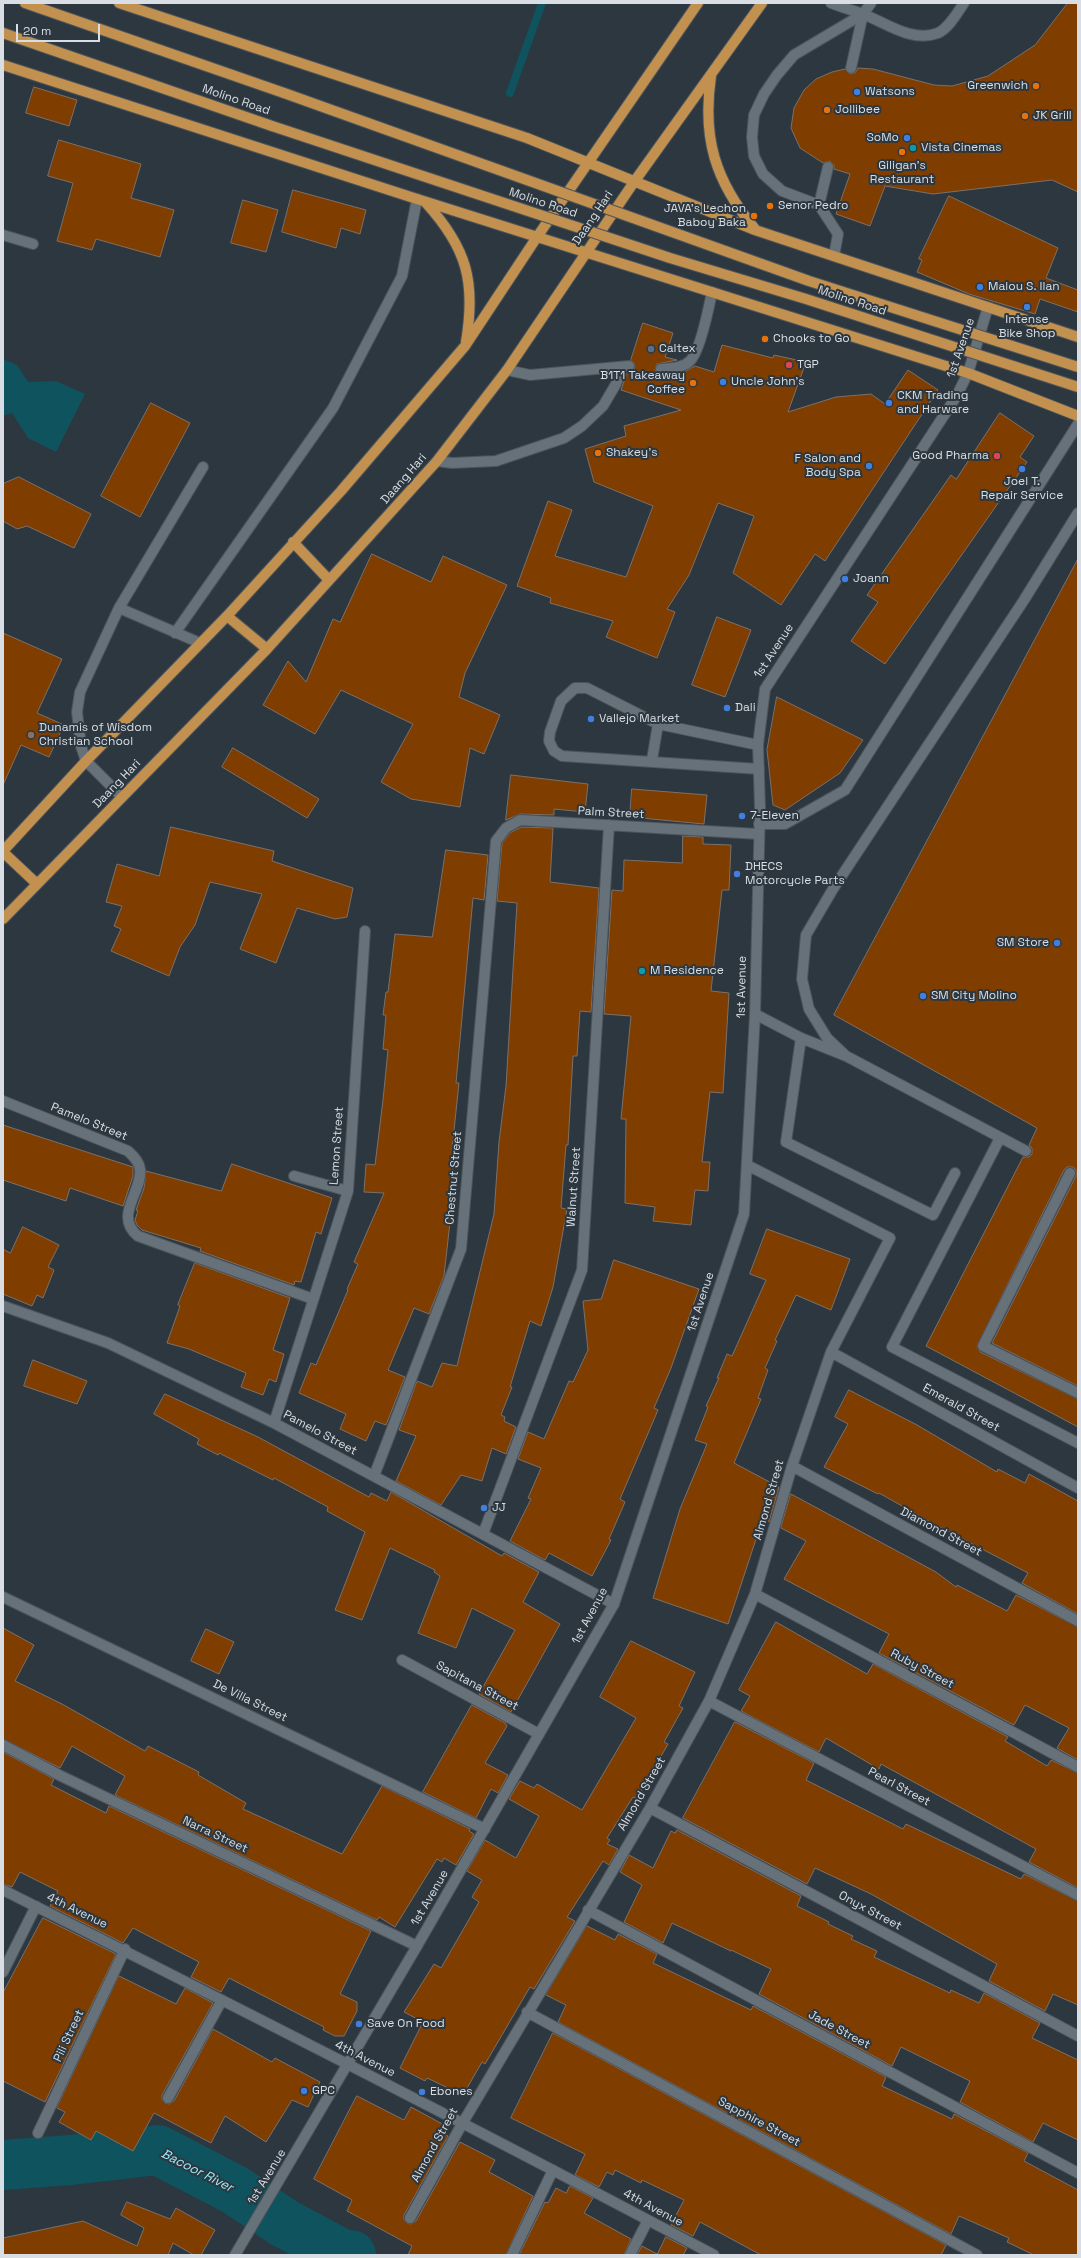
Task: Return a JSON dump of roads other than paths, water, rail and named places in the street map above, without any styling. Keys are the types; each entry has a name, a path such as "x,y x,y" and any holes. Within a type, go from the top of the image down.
{"main road":[{"name":"Molino Road","path":"25,3 809,281 1078,367"},
{"path":"119,3 518,135 755,230 1078,337"},
{"path":"36,883 3,851 86,761 227,616 399,424 465,346 537,237 590,163 698,3"},
{"name":"Daang Hari","path":"3,920 36,883 267,649 437,461 507,370 585,252 762,3"},
{"name":"Molino Road","path":"3,33 670,258 806,299 1078,387"},
{"path":"3,65 488,222 968,374 1078,416"},
{"path":"712,74 708,100 708,120 713,154 723,182 737,207 755,230"},
{"path":"421,200 447,228 455,241 467,273 470,308 465,346"},
{"path":"293,542 329,580"},
{"path":"227,616 267,649"}],"street":[{"path":"831,3 864,14 903,33 922,35 938,32 953,19 964,3"},
{"path":"851,68 864,14 871,3"},
{"path":"834,256 838,234 819,205 782,191 763,174 754,156 752,137 754,115 764,94 777,74 794,55 864,14"},
{"path":"819,205 828,167"},
{"path":"175,633 333,408 402,276 421,200"},
{"path":"3,235 33,244"},
{"path":"661,369 679,368 690,361 696,353 712,292"},
{"name":"1st Avenue","path":"235,2255 418,1946 614,1604 744,1214 755,1014 759,829 758,745 765,688 956,397 968,374 988,308"},
{"path":"437,461 452,463 496,461 564,438 582,426 603,406 625,366 530,375 507,370"},
{"name":"Palm Street","path":"493,866 496,841 506,828 520,820 609,825 759,829 784,824 845,790 1078,424"},
{"path":"122,797 86,761 81,746 77,712 80,692 118,608 203,467"},
{"path":"846,1056 827,1038 809,1009 802,979 806,936 833,888 1016,613 1078,513"},
{"path":"118,608 200,643"},
{"path":"758,745 658,724 587,688 575,688 560,701 550,732 549,742 554,751 562,756 652,760 759,769"},
{"path":"652,760 658,724"},
{"name":"Walnut Street","path":"484,1534 582,1270 609,825"},
{"name":"Chestnut Street","path":"374,1476 461,1249 493,866"},
{"name":"Lemon Street","path":"274,1423 348,1191 365,931"},
{"path":"755,1014 801,1038 846,1056 1026,1151"},
{"path":"801,1038 786,1142 933,1215 955,1173"},
{"name":"Pamelo Street","path":"3,1101 128,1151 137,1160 140,1170 127,1220 131,1230 138,1236 313,1299"},
{"path":"1000,1138 892,1347 1078,1443"},
{"name":"Almond Street","path":"410,2218 462,2124 527,2012 650,1808 709,1701 755,1594 792,1466 831,1352 890,1238 747,1165"},
{"path":"1070,1173 983,1346 1078,1393"},
{"path":"294,1176 348,1191"},
{"name":"Pamelo Street","path":"3,1306 108,1343 274,1423 614,1604"},
{"name":"Emerald Street","path":"831,1352 1078,1488"},
{"name":"Diamond Street","path":"792,1466 1078,1621"},
{"name":"Ruby Street","path":"755,1594 1078,1767"},
{"name":"De Villa Street","path":"3,1597 485,1829"},
{"name":"Sapitana Street","path":"402,1660 539,1734"},
{"name":"Pearl Street","path":"709,1701 1078,1895"},
{"name":"Narra Street","path":"3,1745 61,1776 418,1946"},
{"name":"Onyx Street","path":"650,1808 1078,2036"},
{"name":"4th Avenue","path":"3,1890 125,1949 553,2170 714,2255"},
{"path":"3,1972 36,1906"},
{"name":"Jade Street","path":"588,1910 1078,2173"},
{"name":"Pili Street","path":"38,2133 125,1949"},
{"path":"168,2098 222,2000"},
{"name":"Sapphire Street","path":"527,2012 977,2255"},
{"path":"512,2255 553,2170"},
{"path":"630,2255 648,2220"}],"water":[{"path":"3,359 17,365 28,382 56,381 85,394 56,452 28,438 12,413 3,416"}],"waterway":[{"path":"510,93 542,3"},
{"name":"Bacoor River","path":"3,2165 71,2160 158,2150 235,2190 284,2223 342,2254 351,2255"}],"place":[{"name":"Greenwich","path":"1036,86"},
{"name":"Watsons","path":"857,92"},
{"name":"Jollibee","path":"827,110"},
{"name":"JK Grill","path":"1025,116"},
{"name":"SoMo","path":"907,138"},
{"name":"Vista Cinemas","path":"913,148"},
{"name":"Giligan's Restaurant","path":"902,152"},
{"name":"Senor Pedro","path":"770,206"},
{"name":"JAVA's Lechon Baboy Baka","path":"754,216"},
{"name":"Malou S. Ilan","path":"980,287"},
{"name":"Intense Bike Shop","path":"1027,307"},
{"name":"Chooks to Go","path":"765,339"},
{"name":"Caltex","path":"651,349"},
{"name":"TGP","path":"789,365"},
{"name":"Uncle John's","path":"723,382"},
{"name":"B1T1 Takeaway Coffee","path":"693,383"},
{"name":"CKM Trading and Harware","path":"889,403"},
{"name":"Shakey's","path":"598,453"},
{"name":"Good Pharma","path":"997,456"},
{"name":"F Salon and Body Spa","path":"869,466"},
{"name":"Joel T. Repair Service","path":"1022,469"},
{"name":"Joann","path":"845,579"},
{"name":"Dali","path":"727,708"},
{"name":"Vallejo Market","path":"591,719"},
{"name":"Dunamis of Wisdom Christian School","path":"31,735"},
{"name":"7-Eleven","path":"742,816"},
{"name":"DHECS Motorcycle Parts","path":"737,874"},
{"name":"SM Store","path":"1057,943"},
{"name":"M Residence","path":"642,971"},
{"name":"SM City Molino","path":"923,996"},
{"name":"JJ","path":"484,1508"},
{"name":"Save On Food","path":"359,2024"},
{"name":"GPC","path":"304,2091"},
{"name":"Ebones","path":"422,2092"}]}
